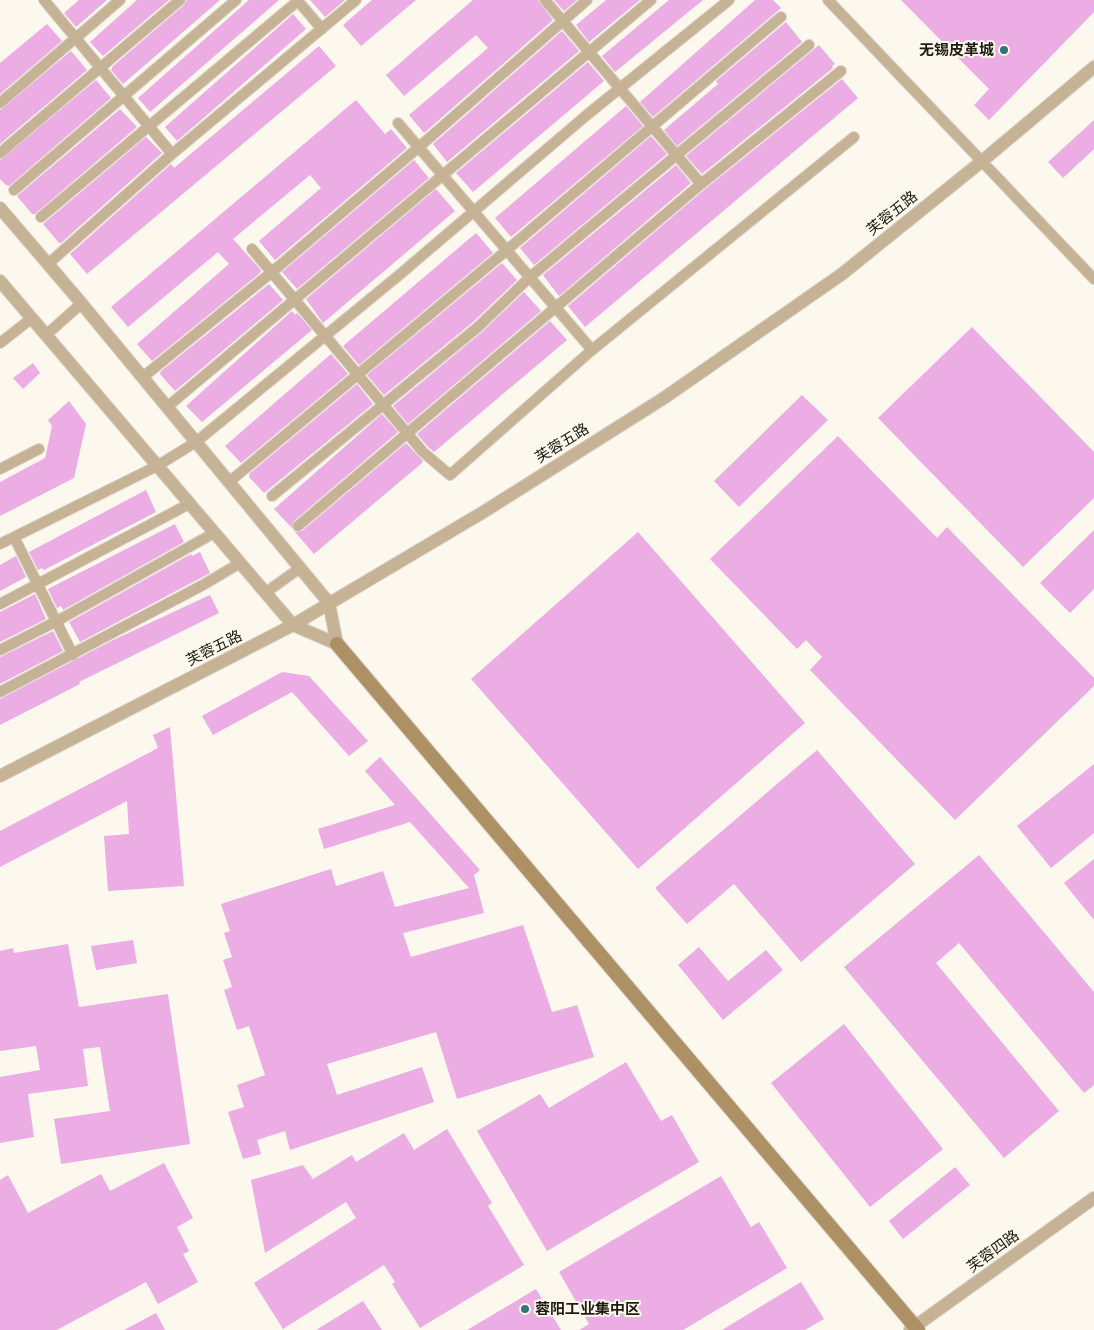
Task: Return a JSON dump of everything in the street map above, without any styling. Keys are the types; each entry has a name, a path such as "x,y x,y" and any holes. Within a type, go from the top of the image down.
{"main road":[{"path":"336,644 914,1329"}],"street":[{"path":"44,0 172,154"},
{"path":"0,103 120,0"},
{"path":"0,153 180,0"},
{"path":"14,190 236,0"},
{"path":"41,217 298,0 322,29"},
{"path":"48,264 172,154 356,0"},
{"path":"545,0 701,184"},
{"path":"143,377 272,272 587,0"},
{"path":"167,407 651,0"},
{"path":"0,544 157,466 196,442 326,336 620,88 729,0"},
{"path":"828,0 1094,279"},
{"path":"229,482 507,250 780,17"},
{"path":"272,496 478,327 530,277 809,45"},
{"name":"芙蓉五路","path":"0,776 293,625 485,511 664,398 842,274 981,162 1094,67"},
{"path":"298,526 701,184 841,71"},
{"path":"398,122 592,350"},
{"path":"252,249 423,452 450,474 592,350 854,137"},
{"path":"0,208 82,303 329,603 336,644"},
{"path":"3,289 46,334 293,625 336,644"},
{"path":"46,334 82,303"},
{"path":"0,343 32,318"},
{"path":"0,469 39,450"},
{"path":"0,604 189,504"},
{"path":"0,650 57,621 214,533"},
{"path":"14,537 73,655"},
{"path":"0,692 73,655 240,563"},
{"path":"265,593 300,568"},
{"name":"芙蓉四路","path":"914,1329 1094,1198"}],"building":[{"path":"79,0 107,0 76,27 64,13"},
{"path":"137,0 169,0 103,56 90,42"},
{"path":"187,0 220,0 123,84 111,70 113,66 184,5"},
{"path":"249,0 279,0 150,112 138,98"},
{"path":"310,0 345,0 325,17"},
{"path":"372,0 416,0 361,46 343,25"},
{"path":"473,0 538,0 553,20 424,133 409,115 488,48 476,35 404,96 386,75"},
{"path":"554,0 577,0 564,11"},
{"path":"606,0 640,0 589,42 576,25"},
{"path":"669,0 703,0 615,72 602,56"},
{"path":"755,0 773,0 781,8 653,117 640,102"},
{"name":"无锡皮革城","path":"901,0 1094,0 1094,12 989,120 974,105 989,89"},
{"path":"293,14 306,29 177,141 165,127"},
{"path":"786,22 802,42 677,146 664,130 718,84 716,81"},
{"path":"47,24 62,41 0,94 0,63"},
{"path":"562,31 579,51 447,162 433,144"},
{"path":"819,45 835,64 832,66 833,68 702,174 686,156"},
{"path":"319,46 336,66 87,274 70,254 171,164 174,168"},
{"path":"71,51 87,70 0,144 0,110"},
{"path":"588,62 604,81 473,192 456,173"},
{"path":"842,79 858,98 585,327 568,306 705,189"},
{"path":"96,80 111,98 9,186 6,185 0,179 0,160"},
{"path":"356,100 385,134 391,129 407,148 275,260 259,241 321,188 310,175 233,239 261,270 260,273 152,361 137,344 229,264 218,252 128,327 111,307"},
{"path":"626,106 643,126 511,237 495,218"},
{"path":"120,109 137,127 35,214 32,214 17,196"},
{"path":"1094,120 1094,149 1063,178 1048,162"},
{"path":"651,136 667,154 534,265 520,248"},
{"path":"146,137 162,153 59,243 43,224"},
{"path":"414,160 429,178 297,289 282,272"},
{"path":"676,165 691,183 559,296 543,275"},
{"path":"436,189 455,211 323,323 306,299"},
{"path":"476,233 493,253 359,365 343,346"},
{"path":"502,263 517,280 473,322 384,395 367,375"},
{"path":"269,284 283,300 175,391 160,374 161,371"},
{"path":"524,292 541,311 408,424 393,406 482,332"},
{"path":"292,311 295,315 297,313 312,330 202,422 186,406"},
{"path":"550,321 567,340 434,452 428,447 417,434"},
{"path":"972,327 1094,452 1094,498 1023,567 878,418"},
{"path":"331,354 348,374 241,463 225,446"},
{"path":"33,363 40,373 23,389 13,378"},
{"path":"357,384 373,404 264,493 249,477 250,473"},
{"path":"802,395 828,420 739,507 714,481"},
{"path":"69,401 86,424 74,478 0,516 0,482 45,458 52,426 48,420"},
{"path":"382,414 398,432 294,521 292,528 274,509"},
{"path":"838,436 937,538 947,527 1094,678 1094,686 955,820 810,670 822,657 806,640 797,649 710,559"},
{"path":"406,443 423,461 422,463 314,554 295,532 302,531"},
{"path":"146,490 156,512 44,570 42,568 38,570 29,552"},
{"path":"175,524 184,542 63,610 61,606 57,608 48,589"},
{"path":"1094,530 1094,589 1070,613 1040,583"},
{"path":"638,532 805,723 638,869 471,679"},
{"path":"200,552 210,573 80,642 69,622 191,554 192,556"},
{"path":"16,556 26,577 0,591 0,565"},
{"path":"35,594 46,619 0,642 0,612"},
{"path":"210,595 219,613 79,682 80,684 0,725 0,699 111,641"},
{"path":"53,631 63,651 0,684 0,657"},
{"path":"282,672 309,676 368,741 349,756 292,692 213,735 202,716"},
{"path":"170,727 184,886 108,891 104,836 129,834 127,801 0,867 0,831 158,748 153,735"},
{"path":"817,750 915,864 801,962 734,884 687,924 655,888"},
{"path":"380,757 480,870 474,875 484,913 403,933 411,957 523,925 552,1012 577,1005 594,1057 457,1099 436,1032 327,1064 337,1095 422,1067 434,1102 290,1150 285,1131 257,1140 261,1154 243,1159 228,1112 244,1107 237,1085 265,1075 249,1026 237,1030 224,990 232,987 223,960 232,957 224,933 230,931 221,904 331,869 336,886 383,871 395,907 469,888 410,822 324,849 318,829 395,805 365,771"},
{"path":"1094,764 1094,833 1051,868 1017,826"},
{"path":"979,855 1094,992 1094,1085 1084,1093 959,943 936,963 1059,1111 1004,1158 844,967"},
{"path":"1094,859 1094,920 1064,883"},
{"path":"133,940 137,963 96,970 91,946"},
{"path":"68,944 79,1007 168,994 190,1144 61,1164 54,1119 110,1111 100,1047 83,1049 88,1086 28,1094 34,1137 0,1143 0,1077 40,1070 36,1046 0,1051 0,951 13,948 14,953"},
{"path":"699,947 728,981 766,950 783,970 723,1020 678,965"},
{"path":"844,1024 943,1149 870,1207 771,1083"},
{"path":"626,1062 661,1121 672,1115 699,1162 547,1251 477,1131 540,1094 549,1108"},
{"path":"447,1129 492,1203 488,1206 524,1265 420,1328 392,1284 395,1282 384,1265 283,1329 254,1283 356,1218 346,1202 265,1253 251,1180 303,1165 313,1179 352,1155 356,1162 404,1133 414,1150"},
{"path":"164,1163 193,1218 177,1227 189,1251 183,1254 198,1282 158,1304 146,1282 57,1330 0,1330 0,1180 8,1175 28,1213 101,1174 110,1191"},
{"path":"955,1167 970,1185 903,1239 889,1221"},
{"path":"721,1176 751,1227 759,1222 787,1268 683,1330 579,1330 589,1324 559,1272"},
{"path":"801,1282 824,1319 805,1330 722,1330"},
{"name":"蓉阳工业集中区","path":"536,1289 561,1330 467,1330"},
{"path":"363,1301 382,1330 316,1330"},
{"path":"156,1313 165,1330 124,1330"}],"place":[{"name":"无锡皮革城","path":"1004,50"},
{"name":"蓉阳工业集中区","path":"525,1309"}]}
